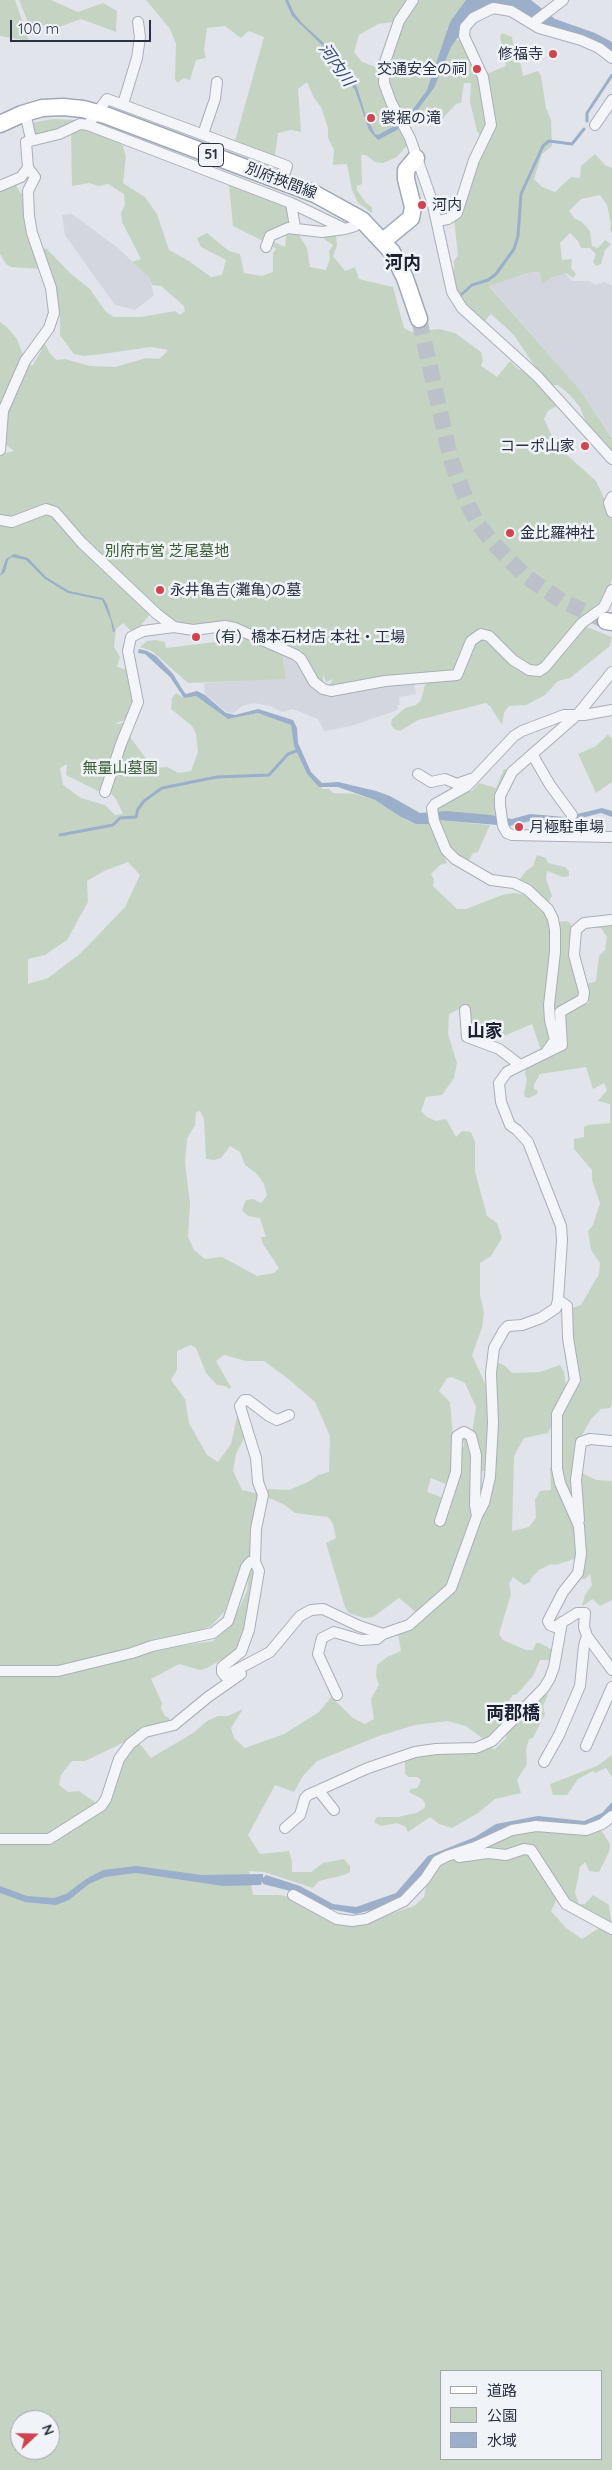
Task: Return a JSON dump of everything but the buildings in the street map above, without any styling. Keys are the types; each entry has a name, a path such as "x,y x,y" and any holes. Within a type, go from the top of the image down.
{"main road":[{"name":"別府挾間線","path":"0,124 25,113 63,107 92,119 282,181 315,194 362,220 383,241 392,252 406,278 418,319"},
{"path":"383,241 411,218 413,207 406,179 406,170 416,158"}],"street":[{"path":"413,0 399,22 386,62 384,83 391,102 410,138 437,222 449,283 456,301 478,324 537,376 612,459"},
{"path":"533,23 563,0"},
{"path":"437,222 448,219 458,213 474,160 491,125 483,77 467,45 464,36 465,27 479,14 493,8 511,11 549,32 581,40 599,48 612,58"},
{"path":"123,104 137,58 140,37 138,22"},
{"path":"203,134 215,99 218,82"},
{"path":"0,450 3,411 26,361 49,328 54,313 51,288 32,233 29,216 28,192 35,177 28,168 26,142 31,139 59,134 92,119 107,99 287,166 282,181"},
{"path":"595,125 612,100"},
{"path":"25,113 31,139"},
{"path":"92,119 291,203 345,229"},
{"path":"0,186 21,177 28,168"},
{"path":"291,203 294,227"},
{"path":"266,247 270,236 280,230 294,227 309,231 335,232 355,226 362,220"},
{"path":"612,497 609,503 612,512"},
{"path":"0,520 12,522 46,509 54,512 114,574 157,614 174,627"},
{"path":"105,792 121,744 138,702 128,650 131,637 143,631 174,627 193,630 225,626 235,628 296,655 301,659 314,682 331,692 385,681 457,675 471,641 481,634 489,636 513,660 529,670 539,672 582,623 604,607 612,590"},
{"path":"611,676 578,714 512,772 500,796 502,821 507,833 512,836 612,836"},
{"path":"546,1052 555,1040 550,1020 549,1005 555,930 548,909 528,890 514,883 492,880 455,858 446,850 433,816 435,804 462,790 477,777 518,733 564,714 584,715 612,710"},
{"path":"532,754 550,785 572,815"},
{"path":"418,774 431,782 445,780 457,784 477,777"},
{"path":"337,1696 318,1654 322,1638 334,1632 361,1640 376,1639 383,1634 408,1624 451,1588 477,1516 484,1503 490,1477 493,1423 491,1373 494,1348 508,1326 522,1325 541,1318 556,1308 562,1240 560,1226 528,1142 510,1125 501,1102 499,1083 502,1077 520,1065 560,1047 563,1042 560,1012 583,999 584,992 574,956 576,930 584,923 612,920"},
{"path":"464,1010 467,1038 499,1049 520,1065"},
{"path":"558,1300 567,1306 568,1338 575,1380 557,1414 557,1469 560,1483 579,1526"},
{"path":"289,1415 277,1420 248,1400 244,1400 240,1406 256,1458 258,1482 263,1495 256,1529 255,1562 259,1570 257,1589 241,1652 226,1664 222,1672 225,1676 276,1647 300,1616 311,1610 323,1609 359,1626 383,1634"},
{"path":"440,1521 456,1472 457,1436 464,1432 472,1436 476,1456 475,1505 477,1516"},
{"path":"612,1441 590,1439 581,1442 576,1480 581,1554 578,1572 563,1592 548,1621 550,1625 555,1626 577,1613 585,1613 584,1626 587,1636 612,1670"},
{"path":"0,1671 58,1671 132,1654 152,1646 213,1633 228,1621 246,1567 250,1562 255,1562"},
{"path":"285,1828 300,1816 305,1798 368,1768 405,1755 436,1749 476,1748 492,1740 544,1688 550,1678 554,1667 562,1622"},
{"path":"544,1762 559,1735 580,1686 587,1636"},
{"path":"0,1839 49,1839 101,1806 110,1789 120,1759 130,1744 145,1732 174,1725 208,1697 238,1677 248,1664"},
{"path":"586,1746 612,1687"},
{"path":"319,1791 334,1810"},
{"path":"293,1895 337,1919 352,1921 366,1919 398,1906 418,1887 437,1861 447,1856 475,1847 512,1830 536,1826 586,1830 602,1824 612,1816"},
{"path":"447,1856 462,1857 488,1853 506,1856 528,1849 546,1870 556,1891 566,1904 612,1929"}],"shaded area":[{"path":"72,214 118,248 149,277 154,295 135,310 115,305 65,235 62,215"},
{"path":"563,271 572,281 590,281 595,285 604,282 612,285 612,437 580,390 489,285 527,273"},
{"path":"282,652 298,661 320,690 414,681 416,694 399,697 400,705 397,705 398,710 351,726 324,731 318,719 293,709 282,712 270,706 254,703 242,706 234,713 227,712 205,694 204,683 286,678"}],"green space":[{"path":"0,0 15,0 29,41 0,36"},
{"path":"19,0 51,0 78,12 103,3 117,11 116,32 81,19 59,27 48,24 31,30"},
{"path":"146,0 408,0 393,22 378,24 359,35 354,52 362,62 381,69 409,143 397,157 383,163 375,162 366,155 361,155 362,184 357,186 357,190 366,203 372,207 372,213 358,203 352,190 347,164 333,165 334,150 328,138 328,128 321,107 314,98 307,82 298,89 301,132 291,130 278,133 275,156 235,141 264,37 249,31 241,38 225,26 207,28 204,50 206,58 196,60 190,80 184,78 177,83 175,79 176,44 170,29"},
{"path":"416,0 474,0 450,22 447,30 452,42 460,39 475,64 489,124 483,140 477,131 470,102 471,83 464,83 461,103 456,104 443,118 426,124 416,124 405,118 389,88 389,62 403,20"},
{"path":"502,33 512,37 513,43 517,46 523,76 538,71 541,76 546,108 551,120 552,146 542,154 534,179 542,187 555,192 571,177 580,178 581,166 595,154 605,165 612,168 612,233 607,205 600,195 581,199 569,211 575,219 582,222 590,231 592,246 598,248 605,240 611,244 605,250 601,264 596,266 593,262 596,254 590,248 581,248 578,241 570,233 560,243 562,260 572,259 571,268 576,274 573,278 566,273 552,277 542,284 540,272 527,273 489,286 580,390 612,438 612,453 588,428 580,407 570,395 558,385 550,385 532,368 534,365 513,334 491,314 481,325 454,293 454,261 458,255 454,219 488,140 484,75 506,66 500,37"},
{"path":"53,119 77,120 59,130 34,135 31,123"},
{"name":"別府市営 芝尾墓地","path":"82,130 104,135 116,140 123,146 126,157 123,183 145,197 157,214 169,250 189,261 211,277 222,275 226,260 201,247 197,238 207,233 229,251 240,254 244,273 262,276 273,272 273,253 276,249 272,246 272,241 285,247 286,236 291,232 299,235 307,248 310,267 326,270 330,259 329,251 333,245 324,239 325,236 336,236 337,245 333,256 345,271 355,267 359,279 393,287 404,328 411,332 439,329 455,333 481,352 483,360 481,366 497,377 510,361 518,369 529,373 560,404 548,411 544,419 557,446 596,481 604,498 612,520 612,579 604,602 539,667 527,666 483,630 456,672 328,687 333,679 326,682 323,674 323,682 321,683 317,680 301,650 299,652 236,626 195,627 174,622 125,581 55,508 10,519 0,516 0,454 14,451 5,444 4,417 27,363 32,366 41,351 40,344 44,342 56,360 65,359 90,366 115,367 146,358 159,359 168,350 151,347 84,356 74,354 60,335 60,314 40,253 46,248 71,274 90,289 106,312 114,317 141,317 175,311 180,315 185,311 184,306 161,286 152,285 149,277 132,262 141,259 122,222 121,213 125,205 124,194 108,184 99,186 89,183 72,186 71,133"},
{"path":"16,185 21,194 25,192 42,269 11,267 6,264 0,254 0,190"},
{"path":"229,185 286,205 288,222 265,242 233,226"},
{"path":"0,322 17,339 24,357 0,414"},
{"name":"無量山墓園","path":"43,513 50,514 151,613 137,630 131,631 123,623 116,629 114,647 120,657 117,667 127,670 135,702 125,720 115,723 119,724 127,721 132,726 130,737 153,768 167,767 179,773 191,771 198,752 196,734 192,726 171,709 172,698 176,693 184,698 196,696 228,719 258,713 277,719 291,725 294,746 307,774 323,789 329,789 333,793 355,794 375,800 408,821 432,824 447,863 440,865 431,874 434,879 433,886 457,909 466,909 502,895 513,893 522,894 534,900 548,918 551,931 551,1039 548,1044 541,1050 532,1024 488,1043 472,1037 465,1006 449,1014 448,1034 457,1063 454,1078 442,1095 426,1097 421,1111 427,1117 436,1121 446,1119 456,1137 462,1131 471,1132 475,1142 475,1171 487,1216 497,1223 502,1238 491,1256 480,1263 480,1295 484,1313 482,1328 472,1355 489,1392 487,1471 480,1471 472,1433 476,1407 465,1383 452,1377 447,1378 439,1391 450,1402 455,1462 448,1485 431,1478 427,1492 441,1497 444,1503 460,1449 464,1446 463,1440 459,1440 460,1434 472,1441 472,1522 450,1583 418,1614 399,1598 373,1617 364,1618 349,1613 345,1607 326,1543 336,1538 333,1524 328,1517 295,1513 285,1505 267,1497 268,1489 289,1490 308,1482 318,1475 329,1472 330,1436 315,1402 264,1361 246,1361 224,1355 216,1361 231,1387 230,1389 217,1385 206,1373 196,1348 191,1345 177,1351 177,1370 171,1380 185,1399 189,1423 207,1455 218,1462 231,1444 237,1417 241,1420 246,1434 236,1454 233,1471 242,1490 260,1494 253,1554 241,1567 224,1612 211,1626 198,1631 101,1656 59,1666 0,1666 0,523","holes":["67,764 66,775 102,793 110,792 116,799 123,814 115,815 105,805 81,798 63,785 60,768","128,862 140,875 125,907 81,953 48,978 28,984 28,959 45,955 67,940 88,902 87,881 104,871","200,1111 204,1119 206,1159 214,1160 221,1158 230,1146 240,1152 245,1165 256,1173 264,1184 267,1196 261,1203 253,1199 246,1200 242,1210 248,1216 260,1218 266,1237 261,1237 263,1244 279,1268 274,1273 257,1276 222,1257 205,1259 194,1250 188,1237 190,1204 185,1162 187,1139 195,1125 196,1112"]},
{"path":"586,623 587,627 612,637 610,646 570,678 558,681 545,695 526,705 509,706 504,713 502,725 486,703 418,720 400,731 394,729 391,724 392,719 405,708 416,705 421,700 425,685 433,679 450,680 469,650 483,636 530,674"},
{"path":"249,638 282,652 286,679 188,683 152,651 140,647 147,641 155,640 165,642 166,648"},
{"path":"608,734 612,739 612,782 596,793 578,754 596,746"},
{"path":"504,769 509,771 497,816 435,812 435,809 464,792 472,791 479,783 496,788"},
{"path":"437,820 490,825 478,852 472,854 468,864 446,845"},
{"path":"537,855 546,858 548,863 565,867 569,871 569,876 563,877 547,871 546,879 552,896 547,904 519,880 533,866"},
{"path":"568,921 573,927 579,999 562,1007 558,1044 554,1016 557,922"},
{"path":"612,924 612,1404 610,1408 601,1409 591,1419 580,1439 578,1518 562,1482 560,1414 574,1392 570,1309 581,1305 599,1274 600,1263 591,1250 588,1231 593,1225 600,1203 592,1180 592,1170 574,1149 574,1139 584,1137 584,1127 588,1125 610,1123 610,1104 598,1101 607,1090 604,1083 593,1089 586,1067 540,1074 534,1085 534,1089 538,1091 537,1094 529,1098 525,1097 524,1094 527,1080 525,1074 526,1066 565,1046 567,1042 563,1015 589,1003 587,984 596,981 599,956 605,950 607,937 601,928 583,926"},
{"path":"496,1362 504,1365 512,1373 540,1372 560,1365 564,1372 567,1393 548,1433 524,1438 514,1456 512,1531 529,1527 536,1518 535,1500 540,1491 551,1490 550,1468 555,1465 576,1527 579,1556 556,1565 551,1564 539,1570 531,1578 530,1582 524,1585 513,1577 509,1584 511,1594 499,1634 503,1640 526,1650 533,1650 536,1643 540,1643 551,1649 552,1658 540,1660 533,1676 517,1694 513,1695 504,1708 510,1717 486,1741 466,1726 448,1721 415,1725 379,1736 317,1761 303,1776 294,1792 275,1785 248,1835 260,1854 289,1851 292,1861 292,1872 311,1872 323,1863 344,1859 350,1866 350,1872 319,1881 313,1888 264,1872 249,1871 253,1895 290,1897 313,1910 373,1920 414,1906 424,1897 428,1876 436,1866 446,1859 463,1860 527,1850 558,1897 551,1911 566,1928 582,1939 602,1926 612,1932 612,2470 0,2470 0,1840 56,1842 63,1832 98,1811 120,1763 137,1740 151,1758 193,1733 207,1721 218,1716 228,1716 243,1709 231,1728 234,1738 245,1748 284,1734 319,1712 331,1697 353,1718 365,1724 374,1719 371,1699 379,1685 376,1676 377,1665 387,1657 401,1651 398,1633 451,1592 488,1501"},
{"path":"582,1473 596,1480 612,1481 612,1600 600,1606 593,1599 582,1606 585,1595 592,1585 590,1574 585,1579 581,1579 580,1576 578,1475"},
{"path":"253,1568 255,1570 248,1619 238,1650 207,1668 200,1670 179,1664 151,1679 162,1703 161,1708 171,1724 133,1738 85,1761 72,1761 61,1775 59,1785 68,1792 79,1791 99,1805 51,1836 0,1837 0,1675 50,1676 69,1674 152,1650 213,1641 232,1624 247,1591 249,1571"},
{"path":"545,1692 548,1695 543,1706 545,1714 533,1738 529,1739 526,1750 527,1764 517,1780 521,1793 495,1799 478,1813 452,1828 439,1824 430,1817 408,1832 406,1827 397,1823 381,1826 374,1822 377,1817 398,1817 416,1813 425,1808 425,1803 422,1799 409,1792 411,1789 417,1788 421,1780 417,1777 408,1777 405,1773 405,1762 412,1757 488,1747 495,1749 506,1738 506,1731"},
{"path":"612,1755 612,1777 606,1768 595,1773 593,1771 578,1779 567,1795 553,1795 550,1784 597,1766"},
{"path":"525,1830 601,1830 610,1844 609,1852 599,1872 589,1871 585,1862 580,1867 575,1893 579,1904 585,1904 593,1895 609,1905 612,1927 575,1909 534,1851 518,1849 486,1851 484,1848 484,1846"}],"water":[{"path":"285,0 288,0 294,13 302,23 328,47 349,74 357,87 366,116 375,134 378,135 405,120 427,90 450,22 466,0 531,0 555,19 595,33 612,42 612,55 548,29 498,4 461,33 451,47 434,88 413,116 397,130 378,140 369,130 355,90 326,49 292,16"},
{"path":"14,554 28,558 46,577 69,591 103,598 107,604 115,631 113,632 111,621 102,600 68,593 45,579 26,560 11,557 8,560 5,572 0,576 6,559"},
{"path":"139,649 156,656 173,674 186,694 197,691 205,695 226,713 235,715 258,709 293,720 297,728 298,743 311,772 322,783 338,782 376,791 390,796 420,813 446,811 512,819 530,814 565,817 602,808 612,811 612,817 601,813 565,822 534,820 510,826 437,820 432,824 416,824 401,817 375,800 338,787 319,787 307,774 294,746 291,725 258,713 228,719 196,696 184,698 170,677 145,654 138,653"},
{"path":"612,1802 612,1812 593,1826 538,1824 428,1867 405,1895 379,1908 356,1914 325,1908 298,1893 263,1884 262,1881 261,1885 223,1886 136,1873 105,1877 89,1884 69,1900 56,1905 25,1902 0,1893 0,1886 27,1896 54,1898 66,1894 86,1879 103,1870 136,1866 202,1875 263,1874 263,1878 266,1875 300,1886 333,1904 356,1907 396,1893 428,1856 475,1837 496,1824 538,1816 584,1821 602,1813"}],"waterway":[{"path":"587,121 587,113 612,75"},
{"path":"462,294 472,285 488,280 496,274 514,249 518,236 521,194 543,146 549,141 572,144 584,129"},
{"path":"60,835 113,825 120,818 136,817 138,809 144,801 162,788 217,777 269,775 288,754 299,750"}],"tunnel":[{"path":"419,319 451,460 468,505 479,525 494,544 525,576 562,601 606,621"}],"place":[{"name":"修福寺","path":"553,54"},
{"name":"交通安全の祠","path":"477,69"},
{"name":"裳裾の滝","path":"371,118"},
{"name":"河内","path":"422,205"},
{"name":"コーポ山家","path":"585,446"},
{"name":"金比羅神社","path":"510,533"},
{"name":"永井亀吉(灘亀)の墓","path":"160,590"},
{"name":"（有）橋本石材店 本社・工場","path":"196,637"},
{"name":"月極駐車場","path":"519,827"}],"district":[{"name":"河内","path":"403,264"},
{"name":"山家","path":"485,1032"},
{"name":"両郡橋","path":"513,1714"}],"water label":[{"name":"河内川","path":"336,65"}]}
